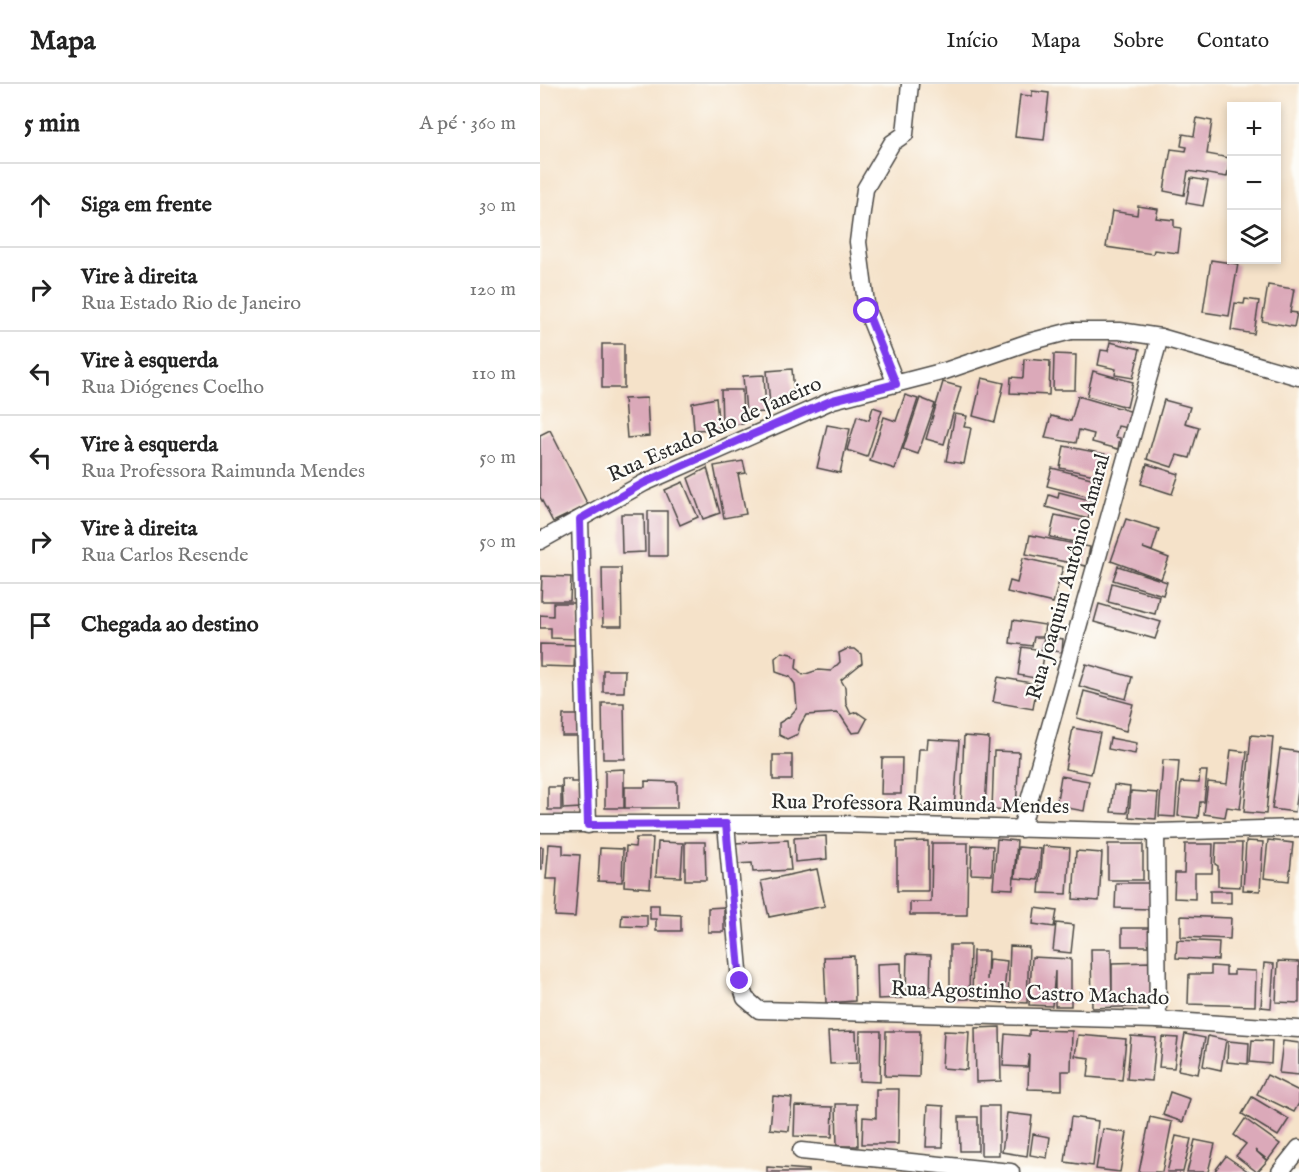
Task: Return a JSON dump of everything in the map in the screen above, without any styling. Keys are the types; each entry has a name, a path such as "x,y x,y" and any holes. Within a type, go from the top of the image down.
{"street":[{"path":"896,384 867,311 858,242 865,189 892,143 905,134 910,84"},
{"name":"Rua Estado Rio de Janeiro","path":"540,541 644,483 833,400 945,371 1029,342 1071,331 1120,331 1160,337 1299,377"},
{"name":"Rua Joaquim Antônio Amaral","path":"1021,829 1160,337"},
{"path":"580,519 588,825"},
{"name":"Rua Professora Raimunda Mendes","path":"540,824 838,824 1156,832 1299,828"},
{"name":"Rua Agostinho Castro Machado","path":"726,824 740,981 745,998 759,1010 1158,1020 1299,1029"},
{"path":"1156,832 1158,1020"},
{"path":"1280,1172 1299,1148"},
{"path":"801,1151 1011,1172"}],"building":[{"path":"1032,91 1049,93 1044,140 1015,137 1020,95 1032,96"},
{"path":"1197,118 1212,121 1207,154 1227,157 1227,177 1188,171 1184,195 1164,191 1171,149 1186,151 1187,147 1181,146 1183,134 1194,136"},
{"path":"1191,178 1208,181 1203,206 1186,203"},
{"path":"1138,206 1158,209 1156,218 1174,220 1174,227 1181,228 1178,253 1154,250 1153,254 1106,247 1112,211 1137,215"},
{"path":"1211,260 1238,264 1229,316 1203,312"},
{"path":"1268,285 1294,289 1290,312 1297,313 1294,327 1262,321"},
{"path":"1245,299 1259,301 1254,334 1231,330 1235,303 1244,304"},
{"path":"1110,342 1140,349 1133,378 1115,375 1116,369 1098,365 1101,350 1108,351"},
{"path":"602,344 624,344 624,388 602,388"},
{"path":"1054,354 1076,355 1075,390 1053,390"},
{"path":"1024,359 1050,361 1049,395 1010,393 1011,377 1023,378"},
{"path":"792,369 795,403 770,405 767,371"},
{"path":"1093,371 1133,382 1127,407 1087,396"},
{"path":"764,375 766,412 746,413 743,376"},
{"path":"982,378 1004,383 995,422 973,416"},
{"path":"943,382 961,387 944,444 926,439"},
{"path":"721,390 742,390 743,424 722,425"},
{"path":"905,395 918,399 895,469 870,461 884,417 896,421"},
{"path":"1078,396 1133,412 1129,428 1118,426 1115,437 1120,438 1118,449 1092,442 1094,434 1079,430 1076,443 1045,438 1051,416 1071,421"},
{"path":"647,398 649,436 627,438 624,399"},
{"path":"716,398 719,429 694,430 692,403"},
{"path":"920,398 935,404 918,454 903,449"},
{"path":"1164,400 1190,407 1185,423 1199,427 1190,458 1177,455 1172,467 1147,459"},
{"path":"873,407 882,410 867,457 847,450 857,416 869,420"},
{"path":"955,414 967,416 964,427 971,428 964,464 946,461"},
{"path":"827,425 850,429 840,473 817,468"},
{"path":"550,430 588,505 553,522 540,497 540,435"},
{"path":"1064,446 1105,454 1100,476 1060,468"},
{"path":"743,461 746,473 738,474 746,514 724,518 714,466"},
{"path":"1147,464 1179,474 1172,494 1141,484"},
{"path":"707,468 720,513 703,519 688,478"},
{"path":"1052,468 1099,480 1094,498 1047,486"},
{"path":"683,482 698,517 680,525 665,490"},
{"path":"1059,492 1093,501 1088,519 1046,507 1049,495 1058,498"},
{"path":"648,511 667,511 667,556 648,556"},
{"path":"621,514 644,514 645,552 622,553"},
{"path":"1055,515 1084,521 1079,543 1050,537"},
{"path":"1126,519 1159,529 1152,551 1143,548 1169,558 1161,579 1111,561"},
{"path":"1030,535 1090,547 1086,566 1026,554"},
{"path":"1023,558 1063,567 1053,603 1007,592 1010,581 1017,583"},
{"path":"1118,566 1167,582 1163,595 1113,580"},
{"path":"602,568 621,568 622,626 603,626"},
{"path":"542,576 571,577 570,601 541,601"},
{"path":"1112,583 1159,596 1155,614 1108,602"},
{"path":"553,603 578,603 577,639 551,638 551,628 540,628 540,615 553,616"},
{"path":"1099,604 1161,622 1155,639 1094,622"},
{"path":"1013,620 1045,625 1043,637 1034,637 1032,646 1010,643"},
{"path":"1044,636 1063,639 1062,652 1045,650 1040,679 1018,675 1022,647 1042,650"},
{"path":"540,644 575,645 574,667 540,666"},
{"path":"847,649 855,649 861,654 862,663 841,680 845,687 846,704 851,714 857,712 867,719 860,732 852,733 837,713 806,715 798,734 787,739 779,735 779,723 797,708 795,684 790,677 776,672 775,658 782,652 791,654 797,658 796,668 803,675 818,670 831,671 840,662 839,653"},
{"path":"1086,664 1132,677 1126,699 1079,686"},
{"path":"603,670 625,670 624,692 603,692"},
{"path":"998,677 1037,684 1033,709 993,702"},
{"path":"1084,691 1133,704 1126,731 1077,718"},
{"path":"602,703 624,703 625,759 603,759"},
{"path":"563,715 582,715 581,736 562,736"},
{"path":"1073,728 1100,733 1091,774 1065,769"},
{"path":"1251,735 1273,737 1266,814 1244,812"},
{"path":"964,736 989,738 985,808 961,807"},
{"path":"1110,738 1137,743 1135,754 1108,749"},
{"path":"928,739 959,741 954,809 915,806 919,749 927,749"},
{"path":"1280,749 1299,752 1299,784 1295,812 1272,809"},
{"path":"1231,750 1247,752 1240,809 1227,807 1225,817 1204,814 1208,782 1227,784"},
{"path":"994,751 1019,752 1016,811 992,810"},
{"path":"773,755 792,755 792,780 773,780"},
{"path":"882,758 902,758 901,794 881,794"},
{"path":"1163,760 1179,761 1175,817 1159,816"},
{"path":"624,769 624,808 605,808 605,770"},
{"path":"1200,771 1207,771 1204,802 1200,802 1198,818 1178,816 1181,782 1199,783"},
{"path":"1061,776 1089,781 1084,811 1056,806"},
{"path":"562,779 580,782 581,808 563,809"},
{"path":"645,781 677,782 677,808 625,808 625,787 645,787"},
{"path":"1114,785 1130,787 1127,813 1111,812"},
{"path":"548,787 561,787 561,810 548,810"},
{"path":"1131,791 1158,793 1156,819 1129,817"},
{"path":"826,836 827,859 795,862 794,838"},
{"path":"636,838 653,838 650,888 624,886 626,846 635,847"},
{"path":"997,839 1017,841 1013,889 993,888"},
{"path":"788,840 791,870 753,872 752,863 736,864 735,843"},
{"path":"1268,840 1293,843 1289,881 1264,878"},
{"path":"928,841 928,891 897,891 897,842"},
{"path":"1246,841 1263,842 1260,891 1243,890"},
{"path":"658,842 683,843 681,877 656,876"},
{"path":"685,842 705,842 706,880 685,880"},
{"path":"932,843 968,843 967,915 910,915 910,902 931,902"},
{"path":"1216,843 1242,843 1240,887 1218,886 1218,866 1215,864"},
{"path":"549,844 563,845 563,854 580,855 575,917 555,916 557,879 546,879"},
{"path":"1108,844 1143,844 1143,880 1108,880"},
{"path":"1185,844 1213,844 1212,873 1195,873 1195,899 1174,898 1175,873 1184,873"},
{"path":"972,845 993,846 992,875 971,874"},
{"path":"1043,846 1070,848 1067,894 1039,893"},
{"path":"540,847 543,847 542,869 540,869"},
{"path":"1018,847 1041,849 1038,880 1015,878"},
{"path":"600,848 623,849 622,882 598,881"},
{"path":"1076,851 1102,853 1099,901 1073,899"},
{"path":"817,869 825,906 769,917 761,881"},
{"path":"1116,883 1152,883 1151,909 1115,908"},
{"path":"1210,891 1231,891 1231,903 1210,903"},
{"path":"650,905 659,905 659,914 681,915 681,931 656,931 656,919 650,919"},
{"path":"724,907 724,932 708,932 708,908"},
{"path":"1035,908 1057,911 1054,927 1033,924"},
{"path":"622,914 647,915 647,927 621,926"},
{"path":"1181,916 1231,918 1230,939 1181,937"},
{"path":"1056,923 1074,925 1071,953 1053,951"},
{"path":"1122,928 1153,928 1153,946 1122,946"},
{"path":"1177,940 1219,942 1218,960 1176,958"},
{"path":"950,945 970,945 969,999 950,999"},
{"path":"1010,946 1029,947 1027,1003 1008,1002"},
{"path":"1091,949 1111,949 1112,1002 1112,963 1152,962 1152,1006 1092,1008"},
{"path":"973,951 988,951 987,980 989,959 1007,961 1003,1003 972,999"},
{"path":"907,954 931,955 930,996 906,995"},
{"path":"854,956 855,1001 826,1003 824,957"},
{"path":"1032,957 1071,959 1071,1006 1055,1006 1055,971 1052,1006 1029,1005"},
{"path":"1278,961 1299,962 1299,1003 1276,1002"},
{"path":"901,963 902,998 878,999 877,964"},
{"path":"1264,963 1274,964 1271,1008 1261,1007"},
{"path":"1211,966 1226,967 1226,975 1234,975 1234,970 1256,971 1255,1006 1188,1004 1189,974 1211,974"},
{"path":"1000,1027 1001,1081 976,1082 975,1028"},
{"path":"1029,1030 1072,1031 1071,1071 1062,1071 1062,1090 1028,1089 1029,1054 1027,1067 1003,1066 1005,1034 1029,1036"},
{"path":"856,1031 857,1063 830,1064 828,1032"},
{"path":"860,1031 881,1031 880,1082 859,1081"},
{"path":"886,1031 920,1031 919,1077 885,1076"},
{"path":"944,1031 969,1032 967,1070 942,1068"},
{"path":"1185,1034 1205,1038 1198,1074 1178,1070"},
{"path":"1078,1035 1126,1039 1122,1080 1088,1077 1090,1058 1075,1056"},
{"path":"1131,1036 1156,1038 1152,1081 1127,1079"},
{"path":"1208,1036 1226,1040 1221,1070 1203,1066"},
{"path":"1162,1037 1178,1038 1174,1068 1159,1067"},
{"path":"1252,1040 1272,1041 1271,1064 1250,1062"},
{"path":"1228,1041 1249,1043 1248,1064 1227,1062"},
{"path":"1283,1041 1299,1043 1299,1075 1279,1073"},
{"path":"1267,1075 1299,1091 1299,1103 1294,1112 1257,1094"},
{"path":"876,1089 899,1089 898,1144 862,1144 863,1117 876,1118"},
{"path":"1170,1092 1190,1099 1183,1122 1163,1115"},
{"path":"773,1096 792,1098 789,1131 770,1129"},
{"path":"1252,1097 1289,1119 1278,1136 1242,1114"},
{"path":"836,1104 857,1104 858,1146 837,1146"},
{"path":"928,1105 944,1106 943,1147 926,1147"},
{"path":"795,1106 833,1107 832,1137 794,1136"},
{"path":"981,1106 999,1106 999,1155 981,1155"},
{"path":"1007,1113 1032,1116 1027,1156 1002,1152"},
{"path":"959,1117 978,1117 978,1151 960,1151"},
{"path":"1071,1117 1098,1121 1093,1166 1065,1162"},
{"path":"1150,1117 1172,1122 1162,1172 1139,1172"},
{"path":"1245,1119 1280,1144 1268,1160 1255,1150 1267,1161 1257,1172 1236,1156 1246,1144 1234,1135"},
{"path":"1103,1129 1127,1133 1120,1172 1096,1169"},
{"path":"1033,1134 1050,1137 1047,1158 1030,1155"},
{"path":"1176,1136 1191,1139 1183,1172 1167,1172"},
{"path":"1195,1140 1215,1144 1208,1172 1187,1172"},
{"path":"1226,1156 1249,1172 1214,1172"},
{"path":"767,1167 809,1170 809,1172 767,1172"}],"route":[{"path":"740,981 726,824 588,825 580,519 644,483 833,400 896,384 867,311"}]}
